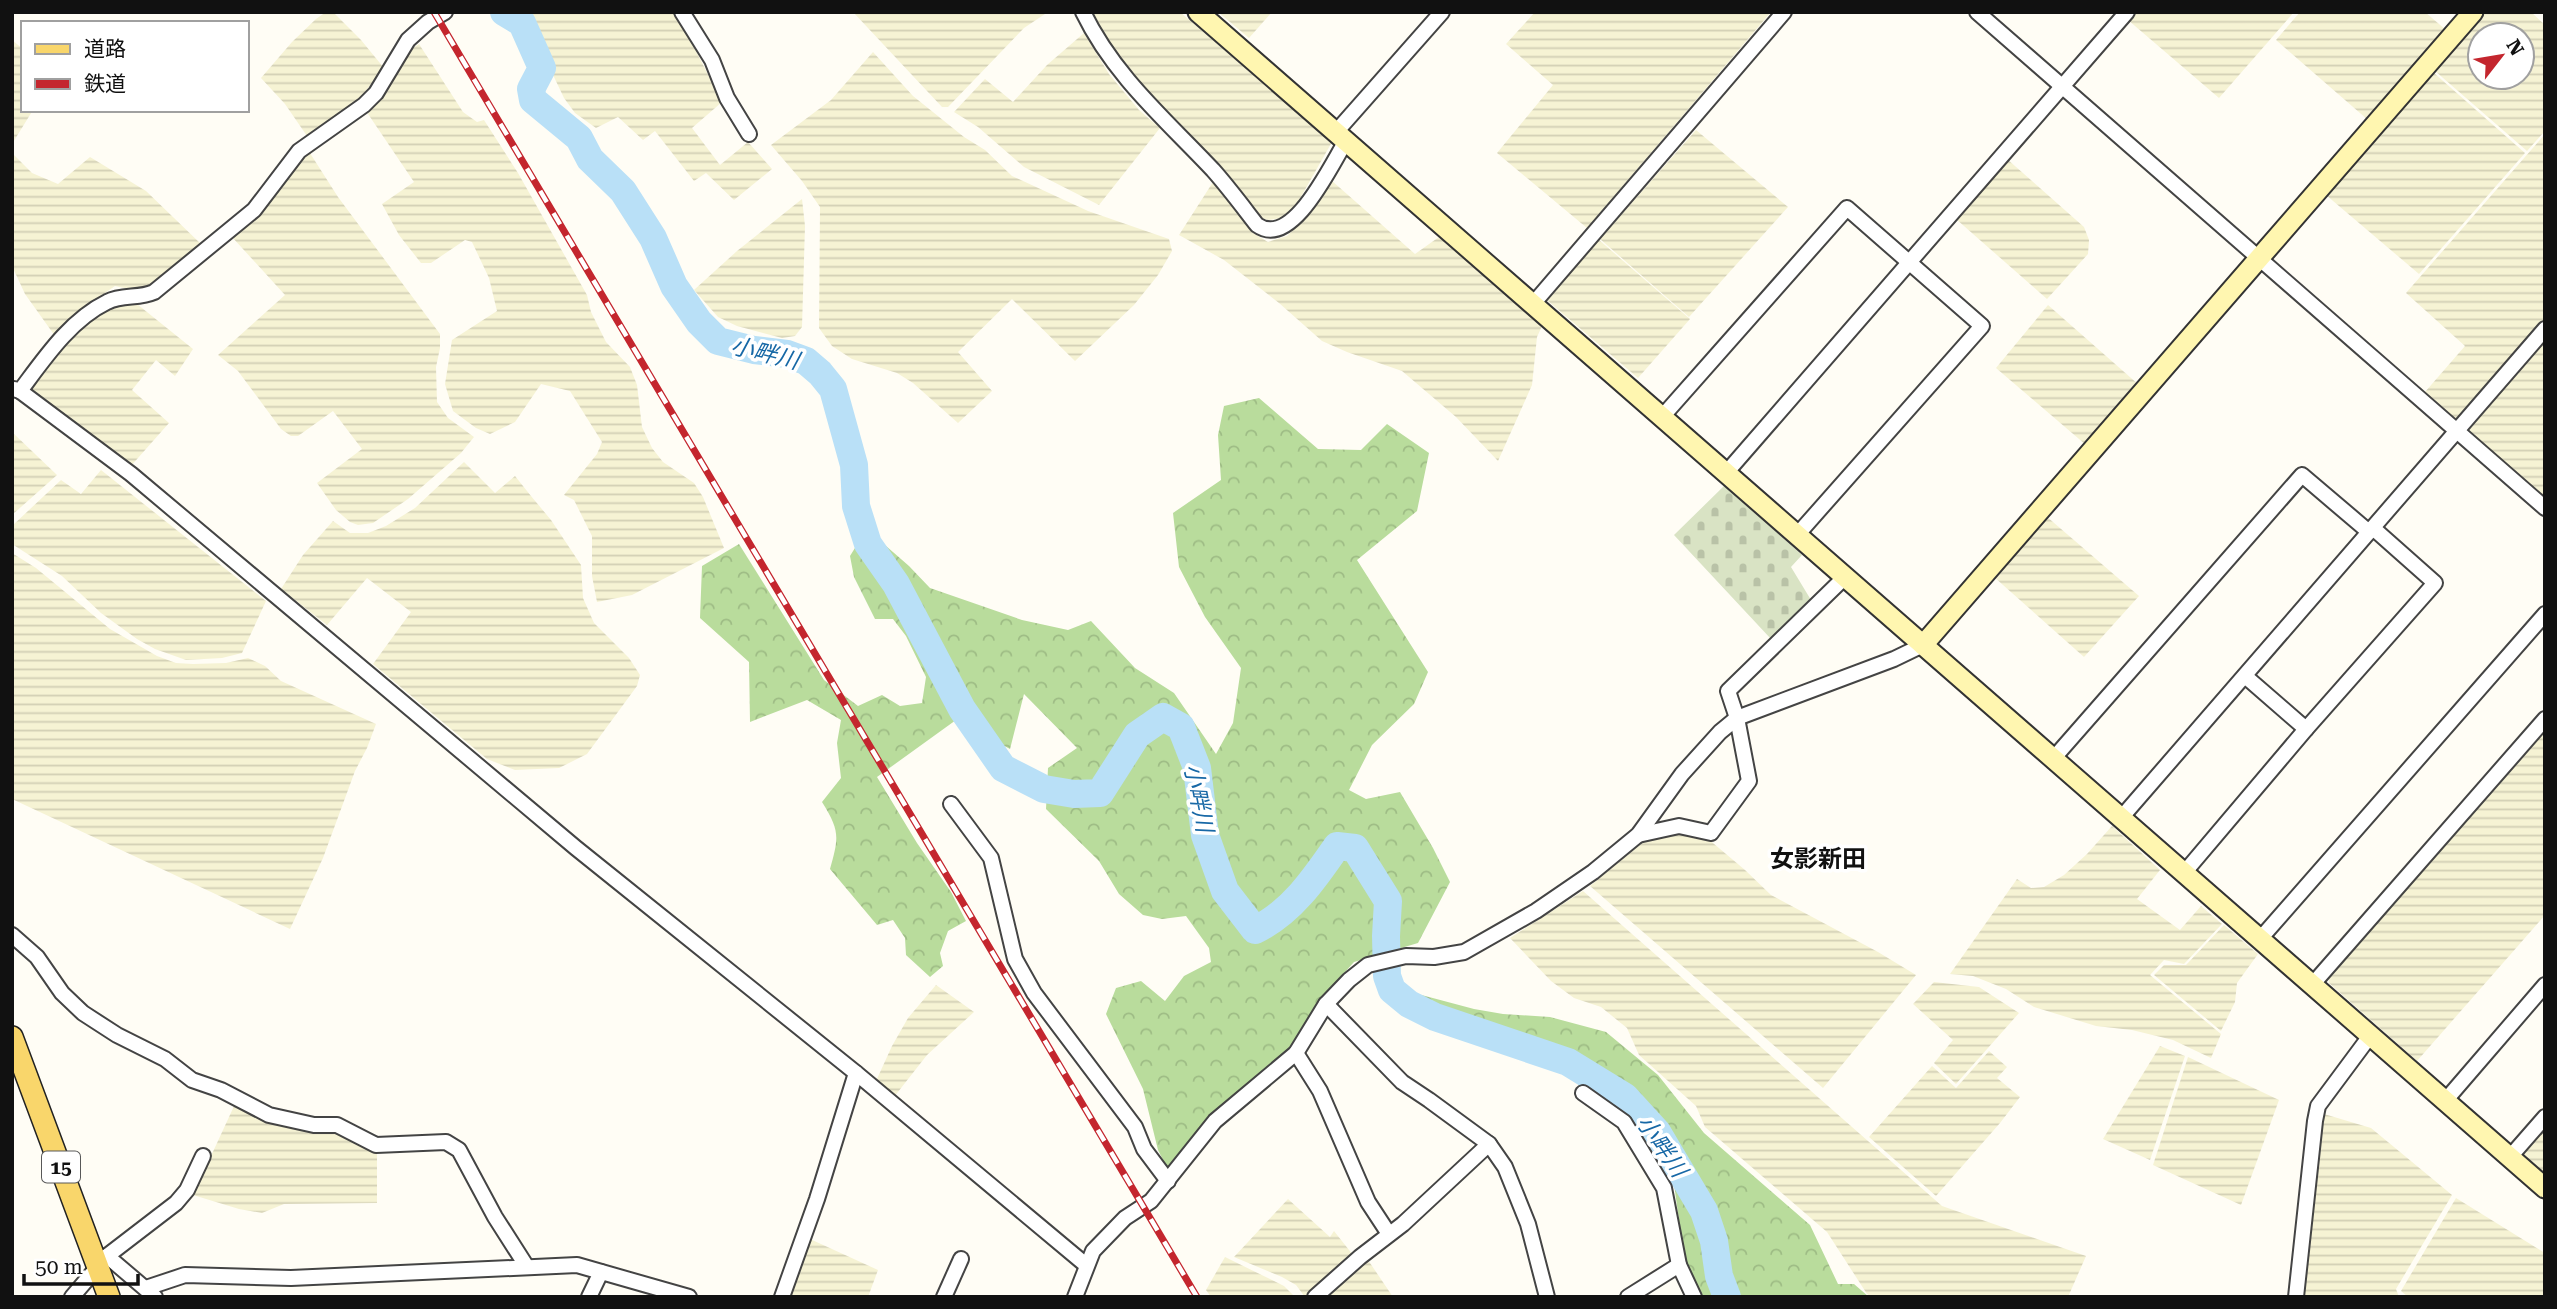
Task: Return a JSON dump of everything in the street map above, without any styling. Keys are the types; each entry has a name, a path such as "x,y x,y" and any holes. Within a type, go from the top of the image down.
{"main road":[{"name":"15","path":"12,1037 103,1262 109,1297"}],"street":[{"path":"445,12 428,22 408,40 376,93 364,105 299,151 271,191 236,226 154,292 142,298 109,300 91,312 56,343 16,389 131,474 576,848 856,1073 1086,1265"},
{"path":"682,12 712,60 727,98 749,134"},
{"path":"1083,12 1117,69 1149,107 1214,172 1257,225 1265,231 1276,231 1299,213 1341,136 1442,12"},
{"path":"1198,12 2545,1188"},
{"path":"1533,304 1784,12"},
{"path":"1978,12 2545,508"},
{"path":"1726,473 2127,12"},
{"path":"1075,1297 1093,1251 1125,1218 1151,1201 1215,1121 1296,1053 1326,1004 1349,980 1370,965 1406,956 1434,957 1464,952 1547,903 1593,872 1638,835 1682,774 1720,732 1737,718 1894,659 1923,645 2473,12"},
{"path":"1662,416 1847,208 1982,326 1797,535"},
{"path":"2121,818 2545,329"},
{"path":"2053,759 2302,475 2435,583 2184,873"},
{"path":"1638,835 1679,826 1711,833 1749,781 1737,718 1728,691 1845,577"},
{"path":"2260,939 2545,614"},
{"path":"2245,676 2306,729"},
{"path":"2312,985 2545,719"},
{"path":"951,804 991,858 1015,960 1034,993 1135,1127 1144,1149 1168,1181"},
{"path":"12,935 37,957 62,993 83,1013 117,1035 165,1059 192,1080 220,1090 269,1115 304,1123 337,1125 376,1145 446,1142 459,1150 495,1217 527,1267"},
{"path":"2445,1101 2545,985"},
{"path":"1326,1004 1402,1082 1489,1144 1505,1167 1528,1224 1547,1297"},
{"path":"2296,1297 2318,1106 2370,1036"},
{"path":"1296,1053 1320,1091 1368,1202 1389,1234"},
{"path":"782,1297 817,1199 856,1073"},
{"path":"1583,1093 1624,1122 1664,1188 1679,1265 1694,1297"},
{"path":"2510,1157 2545,1117"},
{"path":"1315,1297 1489,1144"},
{"path":"72,1297 103,1262 176,1203 187,1190 203,1156"},
{"path":"944,1297 961,1259"},
{"path":"103,1262 150,1293 185,1275 291,1278 577,1265 689,1297"},
{"path":"1628,1297 1679,1265"},
{"path":"589,1297 601,1272"}],"shaded area":[{"path":"326,12 333,12 384,68 352,108 307,136 285,104 261,78 292,42"},
{"path":"516,12 676,12 722,102 692,128 720,165 748,142 772,169 734,200 706,173 694,181 655,131 643,140 618,117 596,128 575,113 564,98 527,20"},
{"path":"853,12 1048,12 1024,28 948,107 942,107"},
{"path":"1091,12 1180,12 1332,142 1294,209 1282,218 1268,220 1255,216 1243,196 1207,152 1154,101 1112,48"},
{"path":"1218,12 1272,12 1249,38"},
{"path":"1535,12 1771,12 1587,228 1497,153 1553,85 1506,44"},
{"path":"2135,12 2294,12 2219,98 2128,20"},
{"path":"2300,12 2425,12 2446,30 2368,120 2276,40"},
{"path":"2485,12 2531,12 2545,25 2545,131 2527,151 2435,71 2466,34 2466,91 2536,91 2536,21 2477,21"},
{"path":"1084,33 1109,74 1139,110 1160,128 1099,205 1024,167 978,127 954,112 985,79 1013,102 1047,65"},
{"path":"12,40 21,47 21,112 32,112 12,144"},
{"path":"419,44 463,112 477,122 484,120 518,173 587,295 591,312 606,342 630,367 637,385 642,427 652,448 663,462 694,483 703,497 724,548 632,595 597,602 592,576 592,536 574,500 564,495 597,454 602,442 570,391 541,384 515,422 490,434 476,428 453,411 445,384 452,340 497,311 489,278 472,242 465,240 431,263 421,263 399,235 382,204 414,182 366,111 386,93 408,51"},
{"path":"873,52 913,96 964,137 985,150 1012,176 1088,211 1169,239 1172,251 1158,275 1134,305 1075,361 1012,299 958,352 992,391 958,423 913,383 897,373 852,359 832,346 819,328 820,207 771,145 831,100"},
{"path":"2434,73 2525,153 2419,274 2326,195"},
{"path":"1696,130 1788,207 1689,317 1600,239"},
{"path":"2545,134 2545,320 2458,421 2425,392 2465,346 2406,293"},
{"path":"308,150 338,197 440,334 436,367 437,402 448,418 474,437 461,453 408,499 373,523 358,525 350,522 336,510 317,483 362,449 333,411 298,436 291,436 281,429 238,371 218,355 285,295 232,237 269,200"},
{"path":"12,153 32,173 58,184 90,157 146,191 201,244 163,276 139,291 115,286 82,309 55,336 25,294 12,266"},
{"path":"2007,159 2084,227 2089,240 2088,254 2047,299 1956,219"},
{"path":"1331,180 1415,254 1439,237 1542,326 1537,337 1532,385 1498,461 1456,417 1402,371 1322,341 1224,260 1179,235 1213,182 1253,233 1268,242 1287,236 1309,214"},
{"path":"802,199 805,226 802,327 795,336 782,338 737,326 718,317 694,290 737,251"},
{"path":"1598,239 1690,319 1638,378 1548,301 1547,296"},
{"path":"126,302 137,304 193,349 175,376 156,360 132,390 169,423 130,467 30,388 77,331 103,311"},
{"path":"2048,305 2139,385 2086,445 1996,368"},
{"path":"2545,335 2545,498 2464,428"},
{"path":"12,432 57,475 12,515"},
{"path":"464,462 495,493 515,476 551,520 581,565 583,598 594,623 629,658 640,675 637,686 587,754 559,768 515,770 487,759 373,664 411,612 367,578 327,625 281,589 303,555 333,521 350,533 368,533 386,526 415,508"},
{"path":"101,470 266,601 242,653 222,658 186,660 155,649 101,613 62,576 12,544 12,526 61,480 81,494"},
{"path":"2046,516 2139,596 2084,657 1994,577"},
{"path":"12,553 36,568 110,629 157,656 176,663 193,664 226,663 248,658 265,666 281,681 376,724 355,771 323,858 290,929 12,799"},
{"path":"2545,730 2545,915 2417,1061 2329,983 2329,976"},
{"path":"2112,826 2160,870 2137,899 2180,930 2201,906 2222,924 2184,964 2164,960 2150,975 2221,1034 2211,1058 2173,1040 2132,1030 2096,1026 2034,1007 2006,989 1973,976 1950,974 2017,879 2031,888 2044,887 2064,875"},
{"path":"1690,832 1707,838 1771,895 1916,975 1823,1088 1590,886 1646,840 1665,833"},
{"path":"1583,891 1942,1206 2086,1256 2068,1297 1871,1297 1867,1294 1827,1232 1705,1127 1696,1106 1639,1055 1627,1028 1601,1007 1574,998 1551,981 1510,938"},
{"path":"2224,925 2258,954 2237,983 2235,1002 2221,1031 2154,975 2164,965 2186,965"},
{"path":"1934,982 1979,987 2019,1013 1956,1084 1934,1063 1953,1040 1913,1004"},
{"path":"936,985 974,1012 927,1055 894,1097 876,1081 908,1018"},
{"path":"2160,1046 2185,1056 2150,1160 2103,1139"},
{"path":"1989,1051 2007,1067 1997,1078 2020,1097 1936,1196 1869,1137 1932,1066 1956,1088"},
{"path":"2188,1057 2279,1100 2241,1205 2153,1165"},
{"path":"235,1104 290,1128 331,1130 358,1140 377,1154 377,1203 284,1204 262,1213 193,1195"},
{"path":"2324,1114 2371,1128 2452,1195 2396,1289 2399,1297 2304,1297"},
{"path":"2545,1126 2545,1173 2521,1152"},
{"path":"2456,1198 2545,1253 2545,1297 2408,1297 2401,1291"},
{"path":"1288,1199 1330,1237 1334,1231 1353,1255 1308,1297 1305,1297 1296,1285 1282,1277 1234,1257"},
{"path":"810,1239 878,1270 868,1297 789,1297"},
{"path":"1225,1257 1284,1286 1295,1297 1211,1297 1206,1290"},
{"path":"1368,1260 1393,1297 1324,1297"}],"green space":[{"path":"1259,398 1318,449 1361,450 1387,424 1429,453 1417,511 1357,560 1428,672 1414,704 1372,745 1349,790 1366,799 1400,792 1450,882 1418,943 1354,962 1319,1001 1290,1052 1209,1118 1167,1168 1158,1150 1143,1089 1106,1014 1116,988 1141,981 1165,1001 1184,976 1211,962 1209,948 1186,916 1162,919 1143,915 1119,894 1099,861 1046,809 1048,768 1077,748 1024,694 1010,749 956,720 877,777 951,892 966,921 948,931 940,953 943,966 930,977 906,955 905,938 893,920 877,925 830,869 836,834 822,802 841,778 837,743 841,720 807,700 750,722 749,662 700,618 702,566 739,544 824,680 858,706 882,695 900,706 922,703 926,677 906,636 893,619 875,619 854,577 850,556 858,543 878,539 930,588 1022,620 1068,630 1091,621 1135,668 1174,693 1216,754 1233,723 1241,668 1205,617 1179,567 1173,513 1221,480 1218,435 1224,406"},
{"path":"1725,485 1802,555 1791,567 1811,600 1771,639 1674,535"},
{"path":"1414,993 1474,1009 1550,1017 1606,1032 1658,1075 1704,1133 1810,1225 1838,1284 1854,1284 1869,1297 1698,1297 1685,1264 1674,1184 1627,1111 1519,1040 1458,1019"}],"waterway":[{"name":"小畔川","path":"504,12 522,23 542,68 531,89 533,100 579,138 590,159 623,191 653,238 674,286 699,322 718,341 754,350 787,354 806,361 833,389 854,465 856,506 868,544 896,584 962,709 1003,768 1044,789 1074,794 1100,793 1137,735 1163,717 1181,727 1197,768 1205,835 1225,891 1255,930 1291,904 1337,846 1355,848 1388,901 1387,976 1392,990 1409,1004 1435,1017 1568,1062 1625,1097 1657,1132 1704,1211 1714,1241 1719,1276 1727,1297"}],"railway":[{"path":"434,12 1197,1297"}],"district":[{"name":"女影新田","path":"1818,859"}]}
